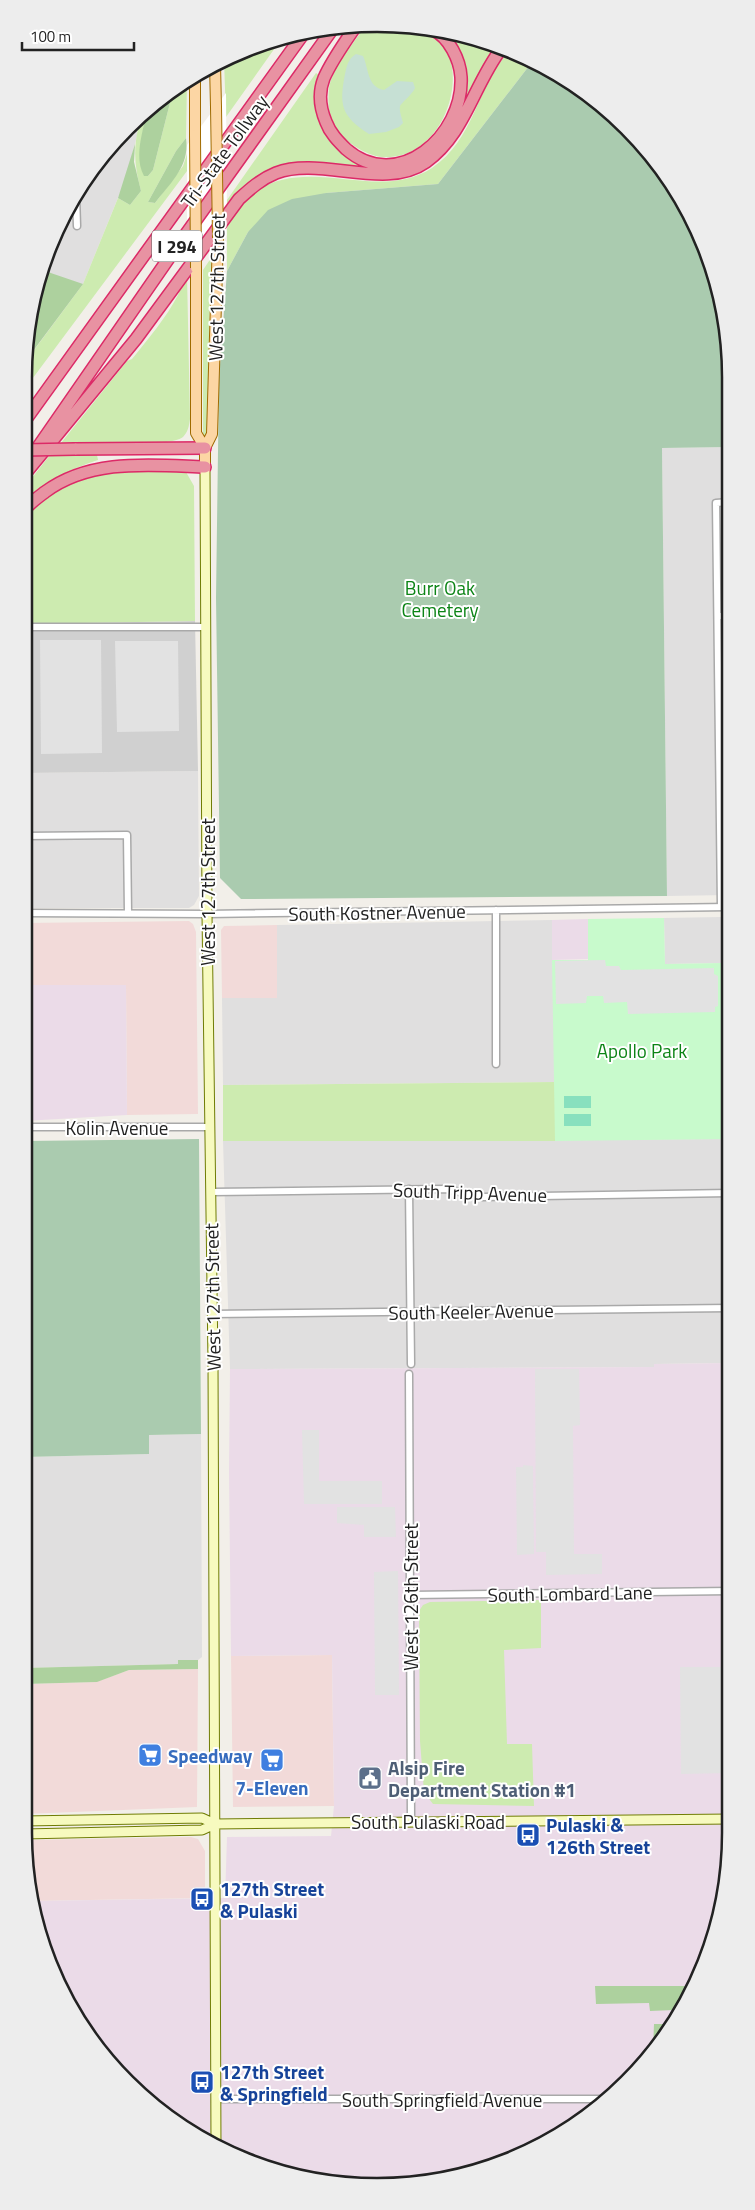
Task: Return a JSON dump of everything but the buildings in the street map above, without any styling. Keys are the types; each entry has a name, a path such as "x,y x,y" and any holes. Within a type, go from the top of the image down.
{"highway":[{"path":"352,33 324,79 320,101 329,130 339,142 358,157 381,164 400,163 418,156 433,146 448,128 457,108 461,83 456,59 447,42 443,39"},
{"name":"Tri-State Tollway","path":"32,456 171,255 328,36"},
{"name":"Tri-State Tollway","path":"32,411 298,42"},
{"path":"32,465 136,339 239,199 257,182 276,173 295,169 388,173 408,171 425,163 448,143 461,123 491,62 497,54"},
{"path":"32,450 205,448"},
{"path":"32,504 57,484 85,471 136,464 205,467"}],"main road":[{"name":"West 127th Street","path":"215,73 218,238 212,434 205,448 205,467 216,2137"},
{"name":"West 127th Street","path":"195,85 196,433 205,448"},
{"name":"South Pulaski Road","path":"32,1821 202,1818 215,1824"},
{"name":"South Pulaski Road","path":"32,1834 202,1830 215,1824 722,1819"}],"street":[{"path":"76,210 77,226"},
{"path":"720,907 716,503 722,502"},
{"path":"32,628 206,628"},
{"path":"32,836 127,835 128,913"},
{"name":"South Kostner Avenue","path":"32,913 207,914 720,907"},
{"path":"496,910 496,1064"},
{"name":"Kolin Avenue","path":"32,1127 210,1127"},
{"path":"410,1189 412,1364"},
{"name":"South Tripp Avenue","path":"211,1192 410,1189 460,1190 483,1196 722,1193"},
{"name":"South Keeler Avenue","path":"212,1314 722,1308"},
{"name":"West 126th Street","path":"409,1374 411,1821"},
{"name":"South Lombard Lane","path":"410,1595 722,1591"},
{"name":"South Springfield Avenue","path":"216,2099 595,2100"}],"shaded area":[{"path":"137,131 126,178 83,284 33,351 35,332 44,288 68,225 104,167"},
{"path":"722,447 722,895 667,896 662,448"},
{"path":"195,621 198,771 32,773 32,624"},
{"path":"40,640 101,640 102,753 41,754"},
{"path":"115,641 178,641 179,731 117,732"},
{"path":"198,771 199,896 194,905 189,908 32,908 32,773"},
{"path":"721,917 722,963 665,964 664,918"},
{"path":"721,917 722,917 722,960"},
{"path":"588,919 589,959 552,960 552,920"},
{"path":"552,920 555,1082 223,1085 222,998 277,998 277,925"},
{"path":"189,921 193,924 196,932 198,1114 127,1115 126,985 32,985 32,923"},
{"path":"277,925 277,998 222,998 221,930 224,926"},
{"path":"605,960 606,966 619,966 621,970 714,968 714,974 718,976 718,1006 715,1007 715,1012 628,1014 627,1002 604,1003 603,996 587,996 586,1003 556,1004 555,961"},
{"path":"32,985 126,985 127,1115 32,1121"},
{"path":"722,1139 722,1363 655,1364 654,1367 230,1369 223,1141"},
{"path":"722,1363 722,1855 720,1878 711,1922 696,1965 676,2005 651,2043 637,2060 588,2106 530,2142 467,2166 423,2175 400,2177 378,2178 332,2175 288,2166 267,2159 225,2142 205,2131 167,2106 150,2092 104,2043 68,1985 51,1943 39,1901 225,1898 227,1837 331,1836 334,1806 332,1655 231,1656 230,1369 654,1367 654,1364"},
{"path":"535,1369 579,1369 580,1425 573,1426 574,1554 602,1554 602,1574 546,1575 546,1552 536,1552"},
{"path":"302,1430 319,1430 319,1481 382,1481 382,1504 304,1504"},
{"path":"201,1434 202,1657 198,1660 179,1660 178,1664 32,1668 32,1457 149,1454 149,1435"},
{"path":"523,1465 533,1466 534,1554 517,1555 516,1467 523,1467"},
{"path":"337,1507 395,1507 396,1537 364,1537 364,1525 337,1523"},
{"path":"398,1571 399,1695 375,1695 374,1572"},
{"path":"332,1655 334,1806 233,1807 231,1656"},
{"path":"680,1667 722,1667 722,1773 681,1774"},
{"path":"198,1669 197,1807 32,1814 32,1684 96,1682 129,1670"},
{"path":"191,1837 198,1839 205,1851 205,1898 39,1901 35,1878 32,1840"}],"green space":[{"path":"360,33 400,33 433,37 446,49 452,67 453,82 445,114 427,140 414,150 400,156 383,157 369,154 347,140 332,122 328,101 329,88 339,63"},
{"path":"452,41 493,53 481,70 462,107 466,80 462,57"},
{"path":"275,48 226,117 224,68"},
{"path":"356,54 363,56 369,77 378,88 384,90 397,81 413,82 415,88 400,106 403,123 399,127 386,132 369,134 353,121 344,109 342,94 346,71 348,62"},
{"path":"504,57 528,67 438,184 326,193 248,232 227,271 227,221 252,194 277,181 300,177 390,181 411,178 432,168 458,143 497,66"},
{"name":"Burr Oak Cemetery","path":"528,67 588,104 637,150 664,186 687,225 711,288 720,332 722,355 722,447 662,448 667,896 241,899 220,878 216,598 219,378 227,271 248,232 268,210 292,199 326,193 438,184"},
{"path":"316,73 319,75 316,107 323,129 341,151 365,165 365,168 266,172 239,191 227,206 227,200"},
{"path":"187,90 186,138 176,151 148,202 155,203 183,166 187,154 187,171 32,379 33,351 83,284 118,198 130,205 141,191 135,160 138,130 144,124 140,147 140,161 148,176 153,170 170,102"},
{"path":"170,102 153,170 148,176 144,176 139,160 144,124"},
{"path":"186,138 185,157 178,173 155,203 148,202 176,151"},
{"path":"135,144 134,162 141,191 130,205 118,198"},
{"path":"211,258 207,436 203,436 203,270"},
{"path":"49,272 83,284 33,350 39,310"},
{"path":"187,274 190,419 185,435 162,443 61,443 156,328 173,304"},
{"path":"50,455 97,455 98,460 59,476 32,494 32,478"},
{"path":"120,469 181,470 186,472 194,486 195,621 32,624 32,508 55,490 80,479"},
{"name":"Apollo Park","path":"664,918 665,964 722,963 722,1139 555,1141 552,960 588,960 588,919"},
{"path":"555,1082 555,1141 223,1141 223,1085"},
{"path":"564,1096 591,1096 591,1108 564,1108"},
{"path":"564,1114 591,1114 591,1126 564,1126"},
{"path":"199,1139 201,1434 149,1435 149,1454 32,1457 32,1141"},
{"path":"541,1600 541,1648 504,1650 507,1744 532,1744 534,1806 433,1804 424,1792 420,1741 419,1611 423,1605 430,1602"},
{"path":"178,1660 198,1660 198,1669 129,1670 97,1682 32,1684 32,1668 178,1664"},
{"path":"595,1986 686,1986 673,2010 650,2011 649,2003 596,2004"},
{"path":"654,2024 664,2024 653,2039"}],"pier":[{"path":"226,93 227,226 187,280 187,145"}],"place":[{"name":"Speedway","path":"150,1755"},
{"name":"7-Eleven","path":"272,1760"},
{"name":"Alsip Fire Department Station #1","path":"370,1778"},
{"name":"Pulaski & 126th Street","path":"528,1835"},
{"name":"127th Street & Pulaski","path":"202,1899"},
{"name":"127th Street & Springfield","path":"202,2082"}]}
